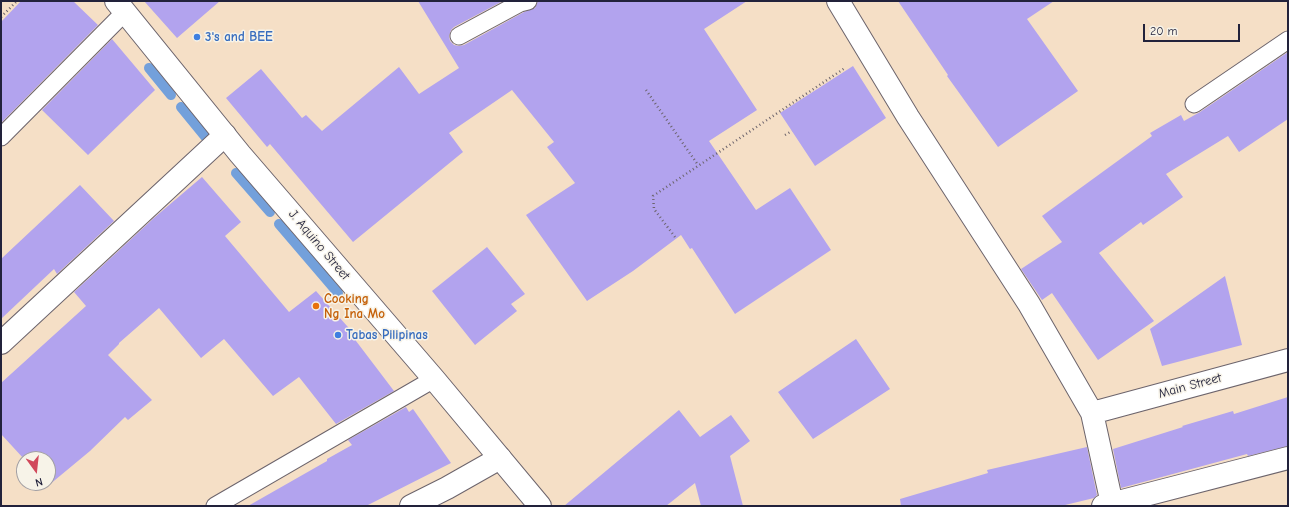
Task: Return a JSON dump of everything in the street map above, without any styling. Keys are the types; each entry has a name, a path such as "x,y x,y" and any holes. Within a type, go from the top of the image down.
{"street":[{"path":"838,1 954,189 1033,310 1092,413 1107,505 1288,458"},
{"name":"J. Aquino Street","path":"120,6 225,136 434,379 540,506"},
{"path":"1,343 225,136"},
{"name":"Main Street","path":"1092,413 1288,360"},
{"path":"410,506 447,488 500,458"}],"lane":[{"path":"459,36 520,3 528,1"},
{"path":"1,137 120,6"},
{"path":"1194,104 1288,40"},
{"path":"215,506 434,379"}],"path":[{"path":"1,18 17,1"},
{"path":"675,237 654,209 653,196 869,52"},
{"path":"646,90 698,165"},
{"path":"786,135 792,131"}],"building":[{"path":"21,1 73,1 98,25 1,123 1,22"},
{"path":"144,1 220,1 177,38"},
{"path":"418,1 503,1 451,30 449,36 450,41 454,45 459,46 464,45 524,12 535,8 538,1 747,1 704,29 757,110 709,141 756,210 790,188 831,250 735,314 692,248 690,249 681,235 633,271 587,301 526,215 575,183 547,147 554,142 512,90 449,133 463,152 353,242 270,144 267,147 226,98 261,69 302,118 306,115 322,131 399,67 419,94 459,68"},
{"path":"898,1 1054,1 1027,19 1078,91 998,147 947,76 948,75"},
{"path":"112,39 155,90 88,155 42,110"},
{"path":"1288,52 1288,119 1239,152 1228,136 1166,174 1183,197 1143,225 1141,222 1099,253 1154,321 1098,360 1052,293 1042,300 1021,269 1062,242 1042,216 1152,136 1150,133 1181,115 1184,121 1200,112"},
{"path":"853,66 886,118 815,166 780,113"},
{"path":"202,177 241,222 225,236 289,312 316,291 355,335 353,337 394,391 336,424 299,377 273,396 224,339 201,358 159,308 119,343 108,355 152,400 128,420 125,417 90,451 56,479 56,451 17,451 1,434 1,383 86,306 74,292 155,217"},
{"path":"80,185 114,221 57,274 54,269 1,319 1,259"},
{"path":"487,247 525,294 511,304 517,311 475,345 432,291"},
{"path":"1225,276 1242,345 1162,366 1150,329"},
{"path":"856,339 890,389 813,439 778,392"},
{"path":"1288,397 1288,446 1248,456 1247,454 1121,488 1113,449 1183,427 1182,426 1233,411 1234,414"},
{"path":"406,407 409,412 413,409 451,463 366,506 248,506 327,461 327,459 352,445 348,440"},
{"path":"679,410 700,437 731,415 750,441 730,456 743,506 701,506 695,483 666,506 564,506"},
{"path":"1087,447 1097,495 1094,498 1061,506 901,506 900,499 988,473 987,470"}],"waterway":[{"path":"149,68 171,95"},
{"path":"181,107 208,140"},
{"path":"236,173 270,212"},
{"path":"279,224 338,293"}],"place":[{"name":"3's and BEE","path":"197,37"},
{"name":"Cooking Ng Ina Mo","path":"316,306"},
{"name":"Tabas Pilipinas","path":"338,335"}]}
